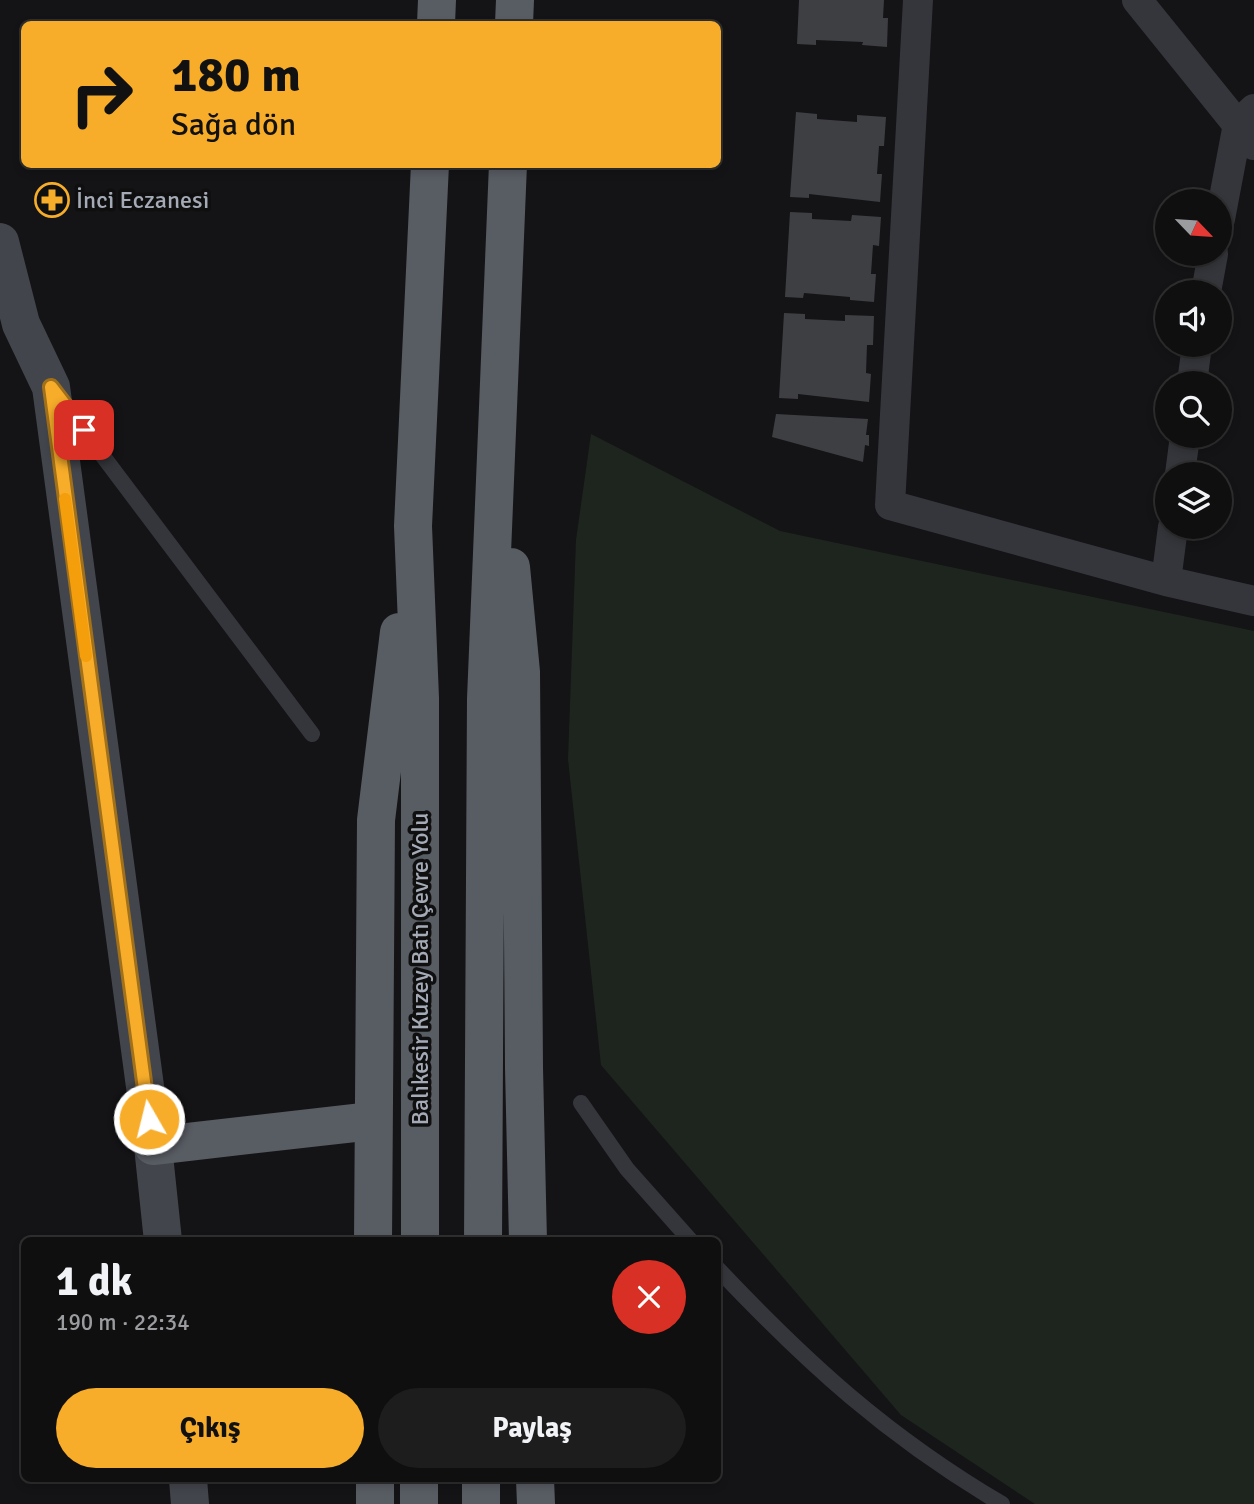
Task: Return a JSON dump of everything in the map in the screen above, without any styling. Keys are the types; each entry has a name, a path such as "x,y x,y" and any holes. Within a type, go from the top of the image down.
{"highway":[{"path":"436,21 437,0"},
{"path":"514,21 515,0"},
{"path":"373,1237 376,820 413,526 429,168"},
{"path":"483,1237 486,699 508,168"},
{"path":"498,415 521,673 523,1069 528,1237"},
{"name":"Balıkesir Kuzey Batı Çevre Yolu","path":"413,526 420,698 419,1237"},
{"path":"153,1146 372,1121"},
{"path":"375,1482 375,1504"},
{"path":"419,1482 419,1504"},
{"path":"481,1482 481,1504"},
{"path":"535,1482 536,1504"}],"main road":[{"path":"0,242 10,317 51,387 153,1146 163,1237"},
{"path":"187,1482 190,1504"}],"street":[{"path":"918,0 890,505 1166,581 1254,601"},
{"path":"1137,0 1249,126 1229,189"},
{"path":"1166,581 1171,539"}],"lane":[{"path":"51,387 312,734"},
{"path":"581,1103 627,1168 687,1237"},
{"path":"721,1272 812,1366 855,1404 912,1446 1003,1504"}],"shaded area":[{"path":"591,434 780,531 1254,631 1254,1504 1035,1504 901,1415 601,1065 568,759 576,540"}],"building":[{"path":"799,0 884,0 883,18 888,18 887,47 862,45 863,42 816,40 816,45 797,44"},
{"path":"796,112 817,114 817,119 857,122 857,115 886,117 884,146 879,146 877,174 882,174 880,202 809,194 809,198 790,197"},
{"path":"790,212 812,213 812,219 851,221 852,215 881,217 879,246 873,245 871,274 876,274 874,302 804,293 803,298 785,297"},
{"path":"784,313 805,314 805,319 845,321 845,315 874,316 873,345 867,345 866,373 871,374 869,402 798,394 798,399 779,398"},
{"path":"776,414 868,419 866,435 869,435 869,446 865,445 863,462 772,437"}],"slow traffic":[{"path":"65,499 86,656"}],"place":[{"name":"İnci Eczanesi","path":"52,200"}],"route":[{"path":"84,430 51,387 149,1119"}]}
